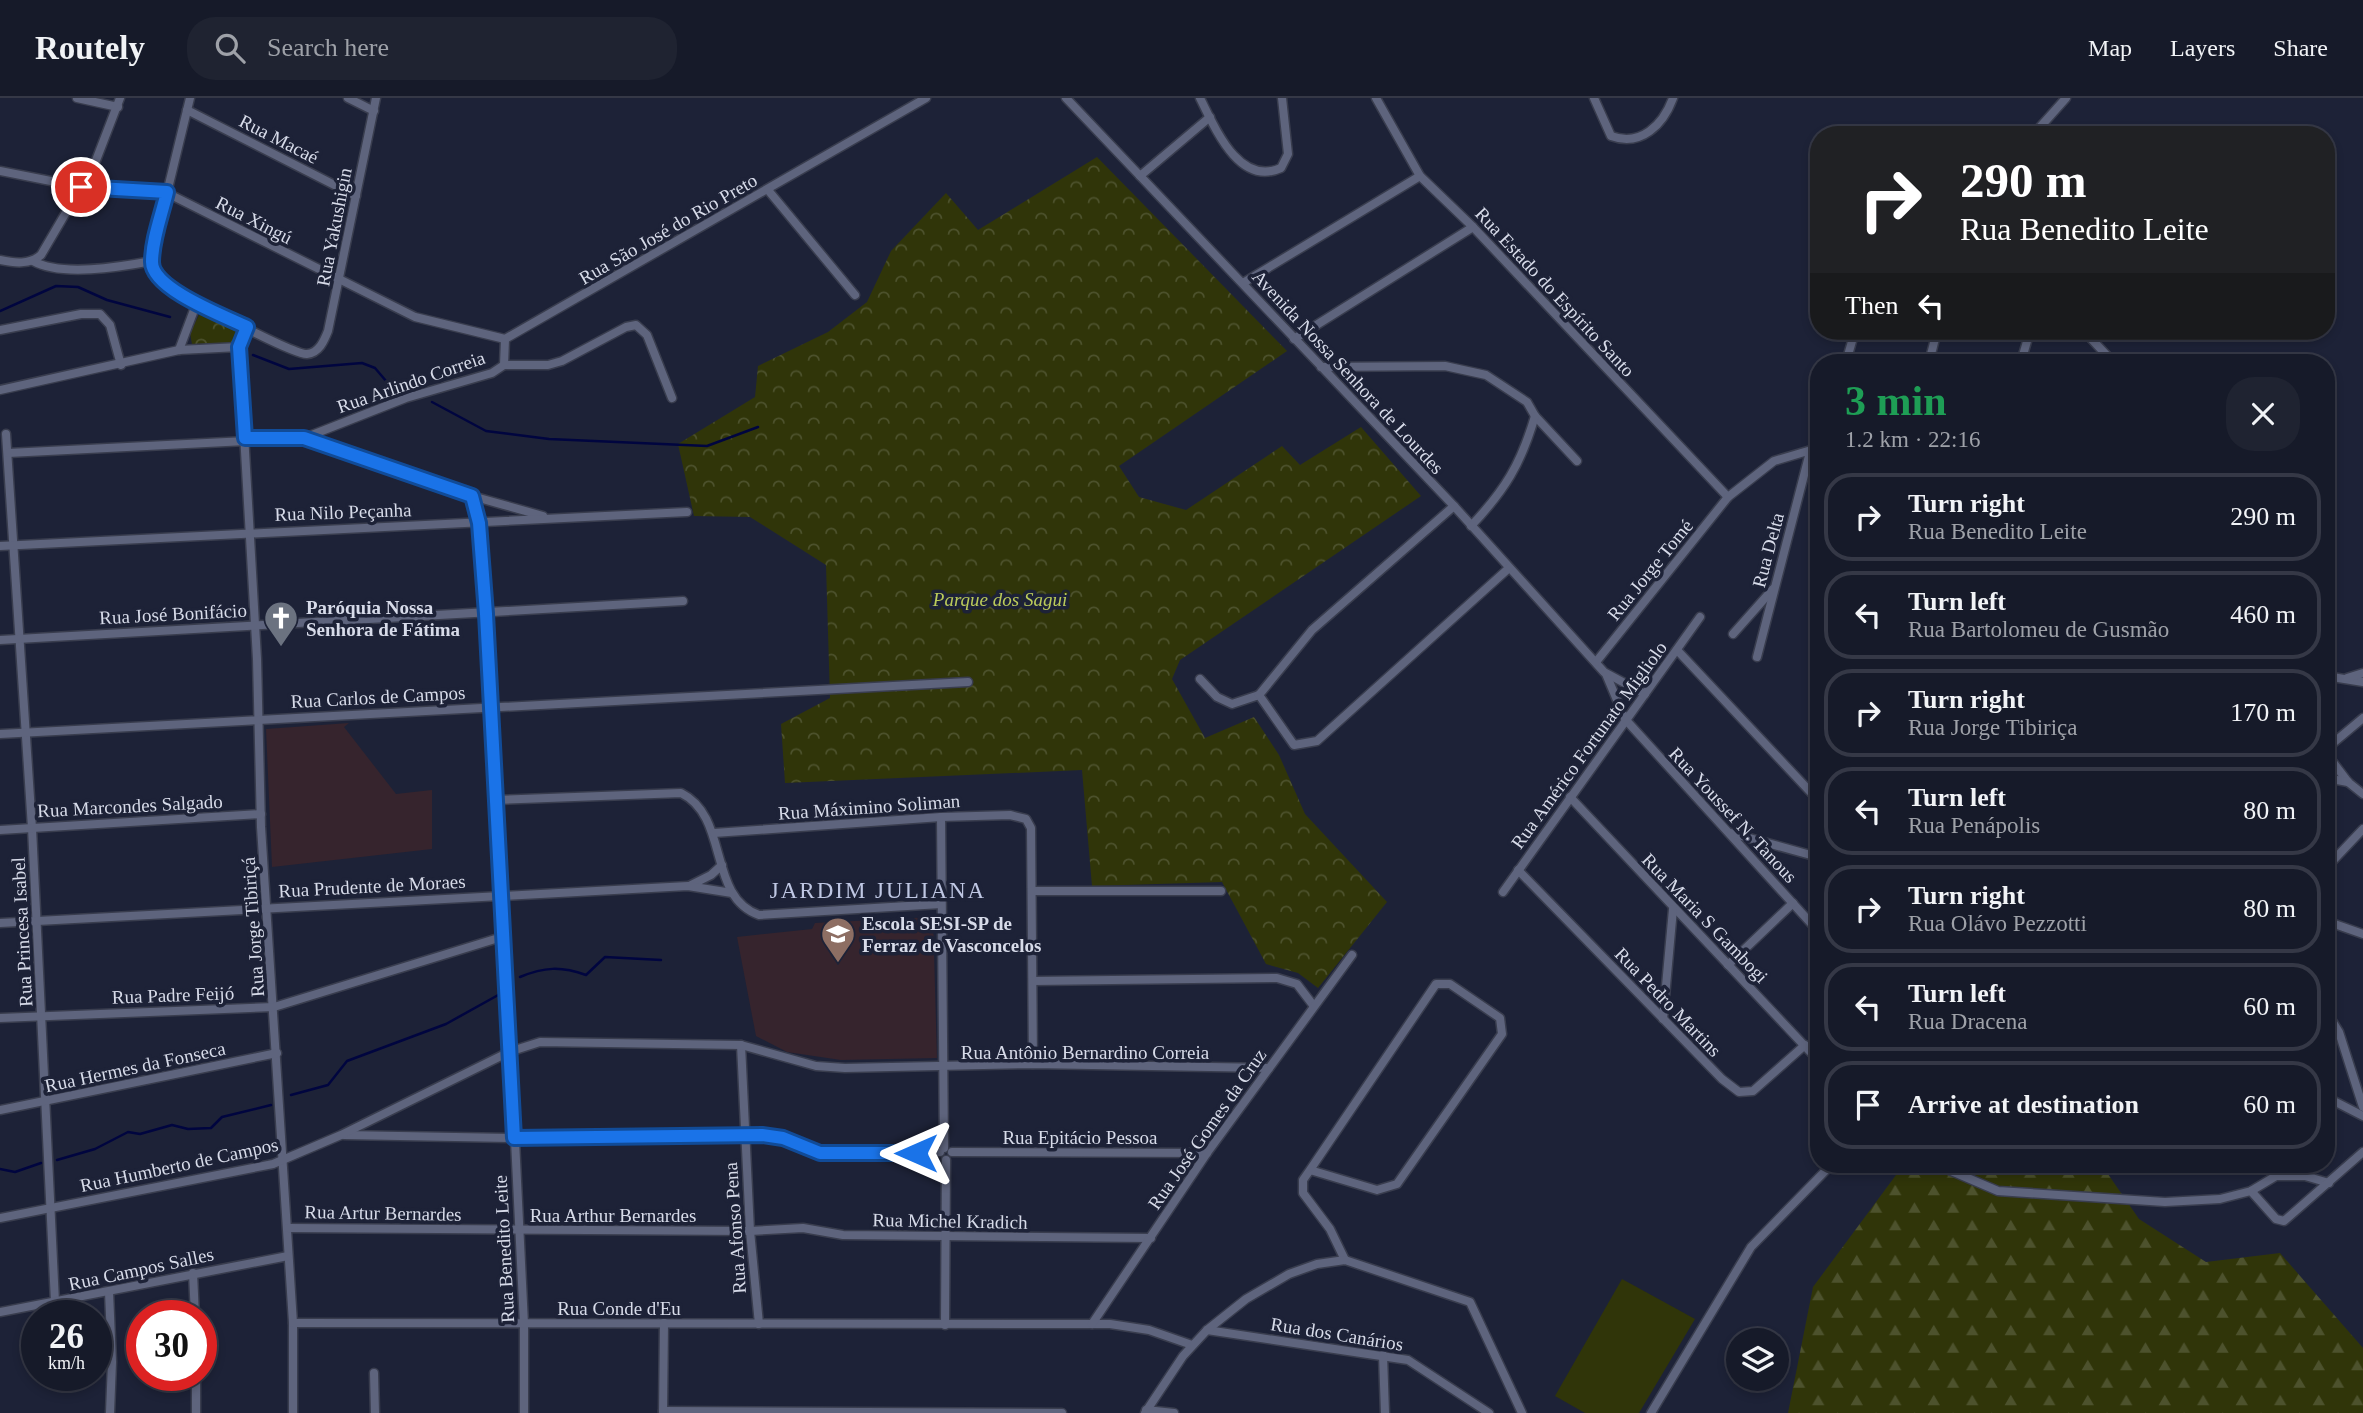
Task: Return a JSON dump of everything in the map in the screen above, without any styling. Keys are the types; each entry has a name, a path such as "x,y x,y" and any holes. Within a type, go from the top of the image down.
{"street":[{"path":"33,261 50,243 95,163 119,102 77,98"},
{"path":"0,390 179,350 239,347 247,327 161,282 156,276 152,261 190,98"},
{"path":"348,98 374,111"},
{"name":"Rua Yakushigin","path":"247,327 290,350 309,354 325,341 376,98"},
{"name":"Rua São José do Rio Preto","path":"505,339 926,98"},
{"name":"Avenida Nossa Senhora de Lourdes","path":"1066,98 1454,506 1604,672"},
{"path":"1200,98 1245,168 1258,173 1280,168 1288,155 1282,98"},
{"name":"Rua Estado do Espírito Santo","path":"1376,98 1420,176 1473,227 1728,497"},
{"path":"1594,98 1611,136 1625,141 1641,138 1664,117 1673,98"},
{"path":"2041,126 2066,98"},
{"name":"Rua Macaé","path":"187,110 356,196"},
{"path":"1140,176 1210,117"},
{"path":"0,171 81,187 167,192"},
{"path":"1242,284 1420,176"},
{"path":"768,190 855,295"},
{"name":"Rua Xingú","path":"167,192 415,317 505,339"},
{"path":"1294,339 1473,227"},
{"path":"0,260 33,261 59,269 128,266 152,261"},
{"path":"179,350 197,302"},
{"path":"0,330 81,314 100,314 110,325 121,365"},
{"path":"504,365 548,365 562,361 626,327 636,325 644,329 672,398"},
{"name":"Rua Arlindo Correia","path":"304,438 406,398 481,377 504,365 505,339"},
{"path":"2092,340 2105,354"},
{"name":"Rua Jorge Tibiriçá","path":"239,347 259,719 261,814 293,1323 293,1413"},
{"path":"1321,367 1465,368 1499,382 1527,402 1535,416 1577,461"},
{"path":"1471,526 1509,483 1522,456 1535,416"},
{"name":"Rua Princesa Isabel","path":"6,434 32,828 55,1300"},
{"path":"8,453 245,438 304,438 472,496 553,519"},
{"name":"Rua Jorge Tomé","path":"1596,662 1728,497 1773,461 1810,452"},
{"name":"Rua Delta","path":"1757,656 1774,587 1810,468"},
{"name":"Rua Benedito Leite","path":"472,496 479,523 486,614 505,936 524,1324 524,1413"},
{"path":"1200,679 1217,697 1232,704 1259,695 1312,630 1454,506"},
{"name":"Rua Nilo Peçanha","path":"0,546 687,512"},
{"path":"1259,695 1294,744 1306,745 1328,734 1509,568"},
{"path":"1733,634 1774,587"},
{"name":"Rua José Bonifácio","path":"0,640 683,601"},
{"name":"Rua Américo Fortunato Migliolo","path":"1503,892 1700,617"},
{"path":"1676,650 1810,792"},
{"path":"1604,672 1645,694"},
{"name":"Rua Youssef N. Tanous","path":"1604,672 1625,719 1679,782 1731,833 1810,922"},
{"path":"2344,678 2363,673"},
{"path":"2335,677 2363,682"},
{"name":"Rua Carlos de Campos","path":"0,734 968,682"},
{"path":"2335,743 2363,718"},
{"path":"2335,764 2348,782 2363,794"},
{"path":"2335,780 2348,782"},
{"path":"496,800 681,793 694,803 714,833 732,893 748,911 769,916 941,904"},
{"name":"Rua Maria S Gambogi","path":"1570,797 1673,909 1810,1051"},
{"name":"Rua Marcondes Salgado","path":"0,830 261,814"},
{"name":"Rua Máximino Soliman","path":"714,833 941,817 1010,815 1026,819 1031,828 1032,891"},
{"path":"941,817 946,1153 945,1325"},
{"path":"2335,859 2363,829"},
{"path":"1731,833 1810,855"},
{"name":"Rua Prudente de Moraes","path":"688,886 711,875 722,865"},
{"name":"Rua Pedro Martins","path":"1518,870 1730,1086 1746,1094 1752,1091 1805,1045"},
{"name":"Rua Prudente de Moraes","path":"0,923 688,886 732,893"},
{"path":"1033,1064 1032,891 1221,891"},
{"path":"1728,965 1793,903"},
{"path":"1663,1019 1673,909"},
{"path":"2335,924 2363,934"},
{"name":"Rua Padre Feijó","path":"0,1018 274,1007 505,936"},
{"name":"Rua José Gomes da Cruz","path":"1092,1324 1207,1153 1313,1004 1352,955"},
{"path":"1033,981 1277,978 1297,984 1313,1004"},
{"path":"1310,1170 1377,1189 1397,1184 1502,1034 1500,1018 1450,984 1436,984 1310,1170 1302,1184 1303,1193 1330,1228 1345,1260"},
{"path":"2335,1026 2363,1107"},
{"name":"Rua Humberto de Campos","path":"0,1218 284,1160 531,1043 552,1041 741,1045"},
{"name":"Rua Antônio Bernardino Correia","path":"741,1045 820,1067 943,1068 1033,1064 1269,1068"},
{"name":"Rua Afonso Pena","path":"741,1045 750,1231 759,1324"},
{"name":"Rua Hermes da Fonseca","path":"0,1110 46,1103 277,1053"},
{"path":"2335,1100 2363,1116"},
{"name":"Rua Epitácio Pessoa","path":"341,1135 514,1138 744,1136 783,1138 820,1153 1207,1153"},
{"path":"2251,1191 2276,1219 2284,1221 2363,1152"},
{"path":"1651,1413 1751,1247 1823,1173"},
{"path":"1956,1173 1998,1191 2187,1202 2251,1191 2276,1176 2305,1176 2329,1183"},
{"name":"Rua Artur Bernardes","path":"288,1228 519,1230"},
{"name":"Rua Michel Kradich","path":"750,1231 803,1228 843,1235 946,1238 1151,1238"},
{"name":"Rua Arthur Bernardes","path":"519,1230 750,1231"},
{"name":"Rua Campos Salles","path":"66,1300 288,1256"},
{"path":"1146,1411 1192,1345 1246,1298 1289,1274 1317,1264 1345,1260 1470,1302 1522,1413"},
{"path":"193,1273 194,1300"},
{"path":"109,1292 112,1362 110,1413"},
{"name":"Rua Campos Salles","path":"0,1312 21,1308"},
{"name":"Rua Conde d'Eu","path":"293,1323 1092,1324 1137,1327 1192,1345"},
{"path":"664,1324 663,1412 1062,1413"},
{"name":"Rua dos Canários","path":"1207,1330 1383,1355 1419,1365 1489,1413"},
{"path":"1383,1355 1385,1413"},
{"path":"374,1373 375,1413"},
{"path":"196,1391 196,1413"},
{"path":"1513,1413 1516,1399"},
{"path":"1146,1411 1174,1413"}],"shaded area":[{"path":"349,723 344,727 396,794 432,790 432,849 272,867 266,729"},
{"name":"Escola SESI-SP de Ferraz de Vasconcelos","path":"933,917 937,1058 841,1060 787,1052 756,1036 737,937 812,929 815,923"}],"green space":[{"name":"Parque dos Sagui","path":"1097,157 1287,351 1119,466 1139,497 1186,510 1282,446 1300,465 1361,427 1421,496 1180,660 1172,679 1205,738 1254,717 1279,755 1305,814 1387,902 1318,988 1298,973 1266,964 1222,882 1092,886 1082,770 785,783 781,724 830,698 826,565 750,517 694,516 678,444 755,397 758,366 828,332 867,302 891,251 946,193 978,230"},
{"path":"201,311 237,330 232,343 192,344 190,333"},
{"path":"2107,1173 2139,1219 2206,1262 2280,1253 2363,1348 2363,1413 1788,1413 1813,1287 1896,1175"},
{"path":"1622,1279 1695,1319 1639,1413 1585,1413 1555,1396"}],"waterway":[{"path":"0,311 56,286 78,287 107,300 170,317"},
{"path":"253,355 289,369 362,363 375,368 392,388"},
{"path":"432,402 486,431 549,439 707,446 758,427"},
{"path":"520,977 553,969 586,975 605,957 661,960"},
{"path":"291,1095 328,1085 347,1061 446,1024 500,994"},
{"path":"57,1160 95,1149 128,1132 140,1134 172,1125 188,1129 211,1128 222,1117 271,1105"},
{"path":"0,1169 15,1172 41,1163"}],"place":[{"name":"Paróquia Nossa Senhora de Fátima","path":"281,648"},
{"name":"Escola SESI-SP de Ferraz de Vasconcelos","path":"838,964"}],"district":[{"name":"JARDIM JULIANA","path":"878,890"}],"route":[{"path":"81,187 167,192 156,237 153,268 161,282 247,327 239,347 245,438 304,438 472,496 479,523 486,614 514,1138 762,1135 783,1138 820,1153 916,1153"}]}
